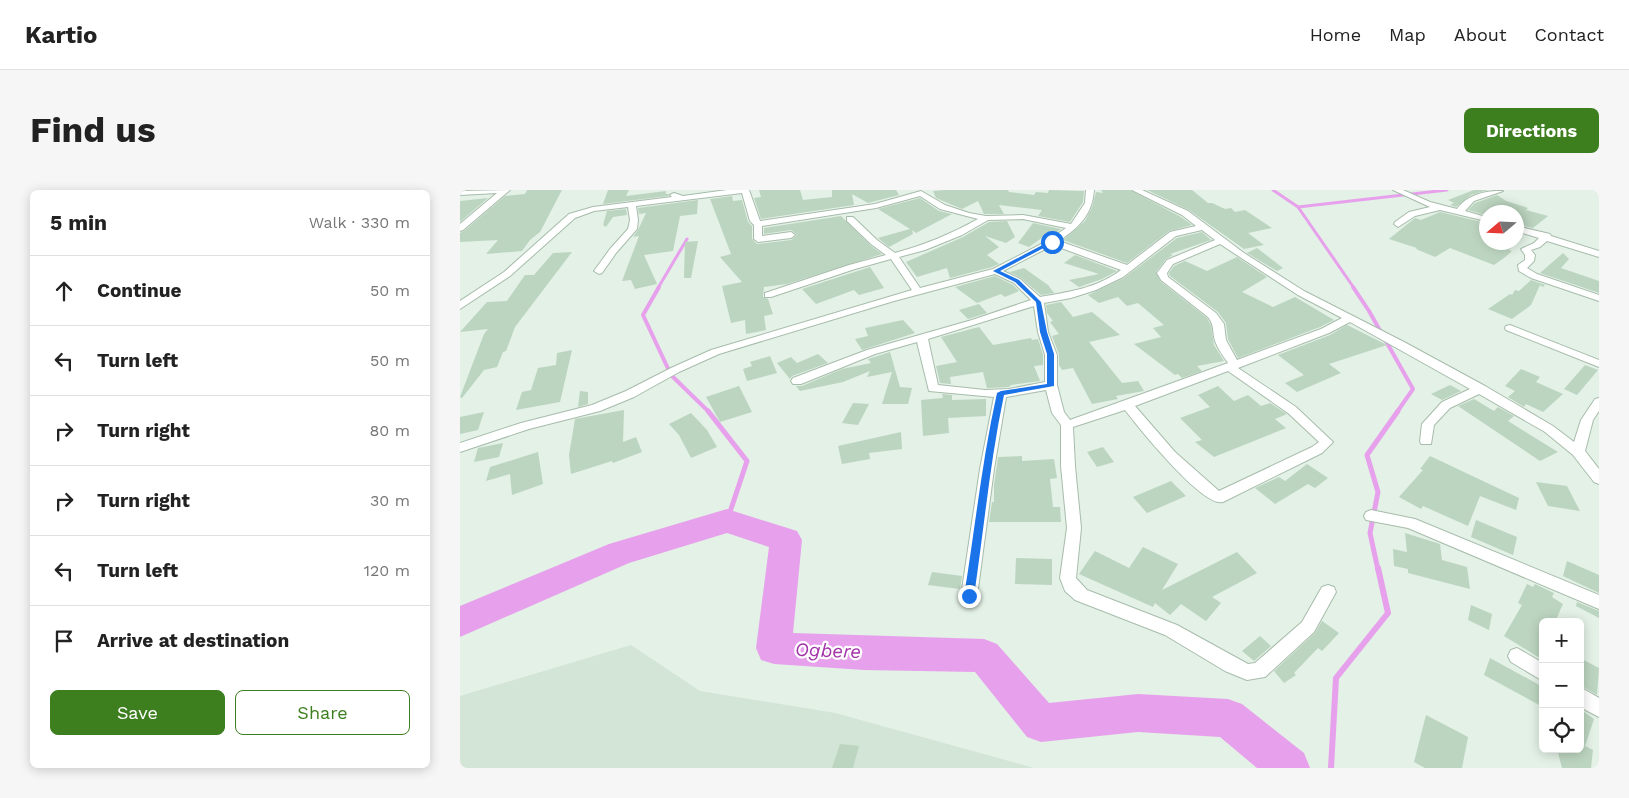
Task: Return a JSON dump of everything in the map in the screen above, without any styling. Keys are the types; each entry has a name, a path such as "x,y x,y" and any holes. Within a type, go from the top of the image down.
{"street":[{"path":"460,193 506,190"},
{"path":"460,228 506,190"},
{"path":"672,190 674,196 682,198"},
{"path":"462,303 507,274 572,216 593,209 744,190 754,221 758,224 758,239 791,235"},
{"path":"460,448 525,426 596,408 630,394 714,352 996,271 1052,242 1073,227 1089,203 1090,190"},
{"path":"1136,190 1185,213 1301,293 1482,389 1549,428 1578,452 1599,480"},
{"path":"1397,190 1426,204 1479,217"},
{"path":"1460,212 1463,204 1469,200 1486,192 1499,191"},
{"path":"758,224 876,206 921,192 926,198 971,216 986,218 1023,217 1073,227"},
{"path":"599,271 615,248 634,230 635,220 631,204"},
{"path":"1398,224 1412,214 1440,208"},
{"path":"768,295 852,267 922,248 959,233 986,218"},
{"path":"850,220 874,242 894,256 918,292"},
{"path":"797,382 871,352 1038,302 1094,288 1128,269 1173,234 1182,230 1204,227"},
{"path":"1524,230 1599,254"},
{"path":"1547,236 1537,245 1525,249 1530,255 1529,262 1523,265 1522,269 1534,276 1599,298"},
{"path":"1128,405 1143,425 1205,489 1218,498 1290,461 1317,450 1327,442 1292,410 1232,366 1221,343 1218,330 1219,324 1164,278 1162,273 1170,262 1222,240"},
{"path":"1052,242 1081,250 1128,269"},
{"path":"996,271 1017,281 1038,302 1043,332 1051,354 1050,386 1058,412 1067,424 1068,466 1074,528 1068,578 1071,586 1081,595 1171,630 1231,665 1248,672 1259,671 1308,627 1328,592"},
{"path":"1067,424 1128,405 1326,331 1349,319"},
{"path":"1510,328 1599,364"},
{"path":"922,338 932,388 985,394 1050,386"},
{"path":"1426,441 1428,424 1446,405 1482,389"},
{"path":"969,596 983,510 992,435 1001,393"},
{"path":"1578,452 1587,420 1599,402"},
{"path":"1371,516 1410,523 1599,602"},
{"path":"1517,656 1539,670"},
{"path":"1584,699 1599,708"}],"shaded area":[{"path":"631,645 700,691 835,713 1034,768 460,768 460,696"}],"building":[{"path":"527,190 562,190 540,232 530,240 522,251 486,254 498,240 460,242 460,233 505,196 525,194"},
{"path":"608,190 629,190 626,196 666,191 666,194 669,194 668,196 603,204"},
{"path":"759,190 800,190 803,200 832,197 832,190 896,190 899,195 868,203 852,194 854,205 761,219 754,198 761,197"},
{"path":"1008,190 1009,192 1034,195 1036,192 1048,193 1049,190 1084,191 1083,202 1070,222 1038,216 1042,210 999,205 1004,214 984,214 978,201 962,209 936,198 933,191"},
{"path":"1101,190 1130,190 1181,217 1192,225 1169,231 1127,263 1063,240 1085,221 1092,207 1096,192 1103,193"},
{"path":"1147,190 1192,190 1208,203 1225,209 1231,208 1235,212 1245,210 1272,228 1248,233 1264,245 1244,249 1189,210"},
{"path":"1474,190 1488,190 1471,195 1456,207 1450,205 1454,203 1448,200"},
{"path":"1497,195 1506,201 1519,205 1479,205 1479,213 1468,210 1475,203"},
{"path":"732,196 733,201 742,200 748,222 752,226 752,239 757,244 791,240 797,235 791,230 764,234 764,228 841,216 870,245 882,254 787,284 764,287 763,297 768,299 773,314 764,316 766,330 746,334 745,320 731,323 722,286 742,282 720,257 731,254 710,199"},
{"path":"488,198 460,222 460,201"},
{"path":"920,198 939,211 952,214 916,233 912,230 913,234 889,247 878,238 910,229 878,209"},
{"path":"698,200 697,214 680,216 673,251 644,255 657,284 635,289 631,280 622,281 639,236 633,237 646,213 639,214 638,208"},
{"path":"1524,207 1528,208 1526,210 1548,216 1533,228 1524,226"},
{"path":"626,209 627,215 613,217 606,227 603,225 607,211"},
{"path":"1440,212 1479,221 1479,250 1512,251 1494,265 1450,248 1435,257 1417,248 1389,239 1415,218 1421,220"},
{"path":"1007,221 1015,237 1006,243 985,236 999,247 987,255 999,264 992,267 950,278 947,268 917,277 906,262 963,237 989,222"},
{"path":"1033,223 1061,229 1051,237 1046,235 1029,247 1018,243"},
{"path":"1202,232 1211,240 1170,254 1173,255 1166,259 1156,272 1160,281 1207,318 1211,326 1214,345 1224,361 1197,366 1202,371 1182,378 1178,374 1175,375 1134,344 1161,337 1153,328 1164,325 1138,303 1127,306 1118,297 1099,303 1088,295 1124,278 1177,238"},
{"path":"698,241 691,278 684,278 685,242"},
{"path":"1257,248 1283,268 1277,271 1247,253"},
{"path":"572,252 515,327 506,351 503,352 497,367 484,370 462,398 460,397 484,334 488,329 460,332 487,302 507,301 525,275 534,275 553,253"},
{"path":"1563,253 1569,259 1561,268 1599,281 1599,293 1540,273"},
{"path":"1075,255 1117,271 1102,279 1079,287 1069,280 1099,274 1064,263"},
{"path":"1237,257 1267,277 1242,292 1273,307 1295,297 1334,320 1238,358 1228,339 1226,323 1218,312 1170,276 1169,273 1174,266 1185,261 1207,271"},
{"path":"870,267 884,288 859,295 854,290 816,304 802,289"},
{"path":"1024,268 1048,285 1054,293 1041,295 1021,278 1007,271 1010,272"},
{"path":"995,276 1013,285 1019,291 1005,297 1001,294 977,303 955,287"},
{"path":"1531,280 1545,285 1543,287 1540,285 1531,305 1512,319 1488,309 1510,294 1512,295 1515,290 1519,291"},
{"path":"1061,302 1073,317 1092,312 1120,335 1089,342 1122,383 1138,381 1144,391 1116,396 1118,399 1092,404 1073,368 1062,370 1059,365 1059,354 1052,336 1059,334 1050,322 1053,321 1047,313 1046,305"},
{"path":"979,304 987,313 968,319 959,310"},
{"path":"903,320 915,333 862,350 855,339 868,336 865,328"},
{"path":"1347,325 1387,345 1329,364 1341,373 1297,392 1285,383 1304,375 1278,355 1330,335"},
{"path":"979,327 993,345 1031,338 1032,340 1038,339 1043,355 1043,365 1034,366 1040,381 1011,385 1009,387 987,388 983,372 950,377 951,384 940,383 936,366 957,362 941,337"},
{"path":"572,350 560,402 516,410 522,392 531,390 538,368 556,365 557,353"},
{"path":"890,352 900,387 912,388 908,404 882,404 892,372 867,377 870,371 843,382 800,391 796,386 802,386 842,369 871,363 868,359"},
{"path":"818,354 828,363 792,376 790,379 777,363 791,357 797,363"},
{"path":"770,356 777,373 747,381 743,369 752,366 750,362"},
{"path":"1585,365 1598,370 1577,395 1564,389"},
{"path":"1521,369 1540,377 1536,382 1563,394 1543,412 1526,404 1524,407 1508,397 1515,391 1505,386"},
{"path":"1450,385 1461,391 1442,400 1431,394"},
{"path":"739,386 752,412 720,422 706,397"},
{"path":"1218,386 1234,401 1248,395 1261,406 1270,403 1287,414 1275,419 1286,428 1214,457 1195,442 1202,440 1180,418 1210,407 1198,395"},
{"path":"580,391 588,392 588,404 578,407"},
{"path":"942,394 952,395 952,400 986,399 986,416 948,418 949,433 923,436 921,400 943,398"},
{"path":"1474,399 1494,411 1498,407 1514,416 1508,421 1558,452 1540,461 1458,406"},
{"path":"853,403 869,404 858,425 842,423"},
{"path":"624,410 623,442 636,437 642,452 613,463 612,461 571,474 569,455 575,419"},
{"path":"484,412 478,430 460,434 460,417"},
{"path":"691,413 707,430 717,447 691,458 679,435 669,424"},
{"path":"901,432 902,449 869,453 870,459 842,464 838,446"},
{"path":"503,443 499,457 474,462 478,448"},
{"path":"1103,447 1114,462 1097,467 1087,452"},
{"path":"538,452 543,484 512,495 510,474 486,481 490,467"},
{"path":"1022,456 1022,461 1054,459 1057,478 1050,479 1053,507 1060,507 1061,522 989,522 992,502 994,502 994,485 998,457"},
{"path":"1430,456 1519,498 1516,510 1480,496 1468,526 1423,506 1421,509 1399,497 1423,470 1420,469"},
{"path":"1307,464 1328,478 1315,488 1308,484 1275,504 1255,488 1279,477 1285,481"},
{"path":"1171,481 1186,496 1147,513 1133,497"},
{"path":"1536,482 1567,486 1580,511 1548,506"},
{"path":"1476,520 1517,537 1513,555 1471,537"},
{"path":"1405,533 1440,544 1442,560 1467,567 1470,589 1408,573 1408,569 1394,566 1393,549 1407,552"},
{"path":"1143,547 1178,564 1162,590 1237,552 1257,573 1212,597 1221,603 1206,621 1181,604 1170,615 1155,603 1153,607 1079,574 1095,551 1129,568"},
{"path":"1016,558 1052,559 1052,585 1015,584"},
{"path":"1567,561 1599,575 1599,593 1563,576"},
{"path":"932,572 962,576 960,589 928,585"},
{"path":"1527,584 1533,587 1535,584 1554,593 1552,597 1563,604 1557,618 1539,618 1539,658 1504,636 1522,605 1518,603"},
{"path":"1577,602 1599,611 1599,618 1576,606"},
{"path":"1471,605 1492,614 1489,630 1468,620"},
{"path":"1322,621 1339,633 1322,651 1318,648 1294,673 1296,675 1284,683 1274,671 1315,633"},
{"path":"1260,636 1271,646 1254,661 1242,651"},
{"path":"1490,658 1539,685 1539,705 1484,675"},
{"path":"1584,660 1599,668 1597,695 1584,687"},
{"path":"1584,712 1594,719 1585,746 1593,750 1591,768 1562,768 1558,753 1584,753"},
{"path":"1426,715 1468,737 1462,768 1425,768 1414,762"},
{"path":"840,744 859,746 853,768 832,768"}],"waterway":[{"path":"1273,190 1298,207"},
{"path":"1298,207 1447,190"},
{"path":"1298,207 1354,288"},
{"path":"658,288 687,239"},
{"path":"659,287 643,315 671,375 708,411"},
{"path":"1353,287 1369,311 1413,389 1397,412"},
{"path":"708,411 747,461 727,521"},
{"path":"1378,570 1370,533 1378,492 1367,455 1398,411"},
{"name":"Ogbere","path":"460,622 620,553 727,521 786,540 774,648 864,653 984,656 1041,723 1138,713 1228,718 1289,768"},
{"path":"1331,768 1336,678 1388,613 1378,568"}],"route":[{"path":"969,596 983,510 992,435 1001,393 1050,386 1051,354 1043,332 1038,302 1017,281 996,271 1052,242"}]}
